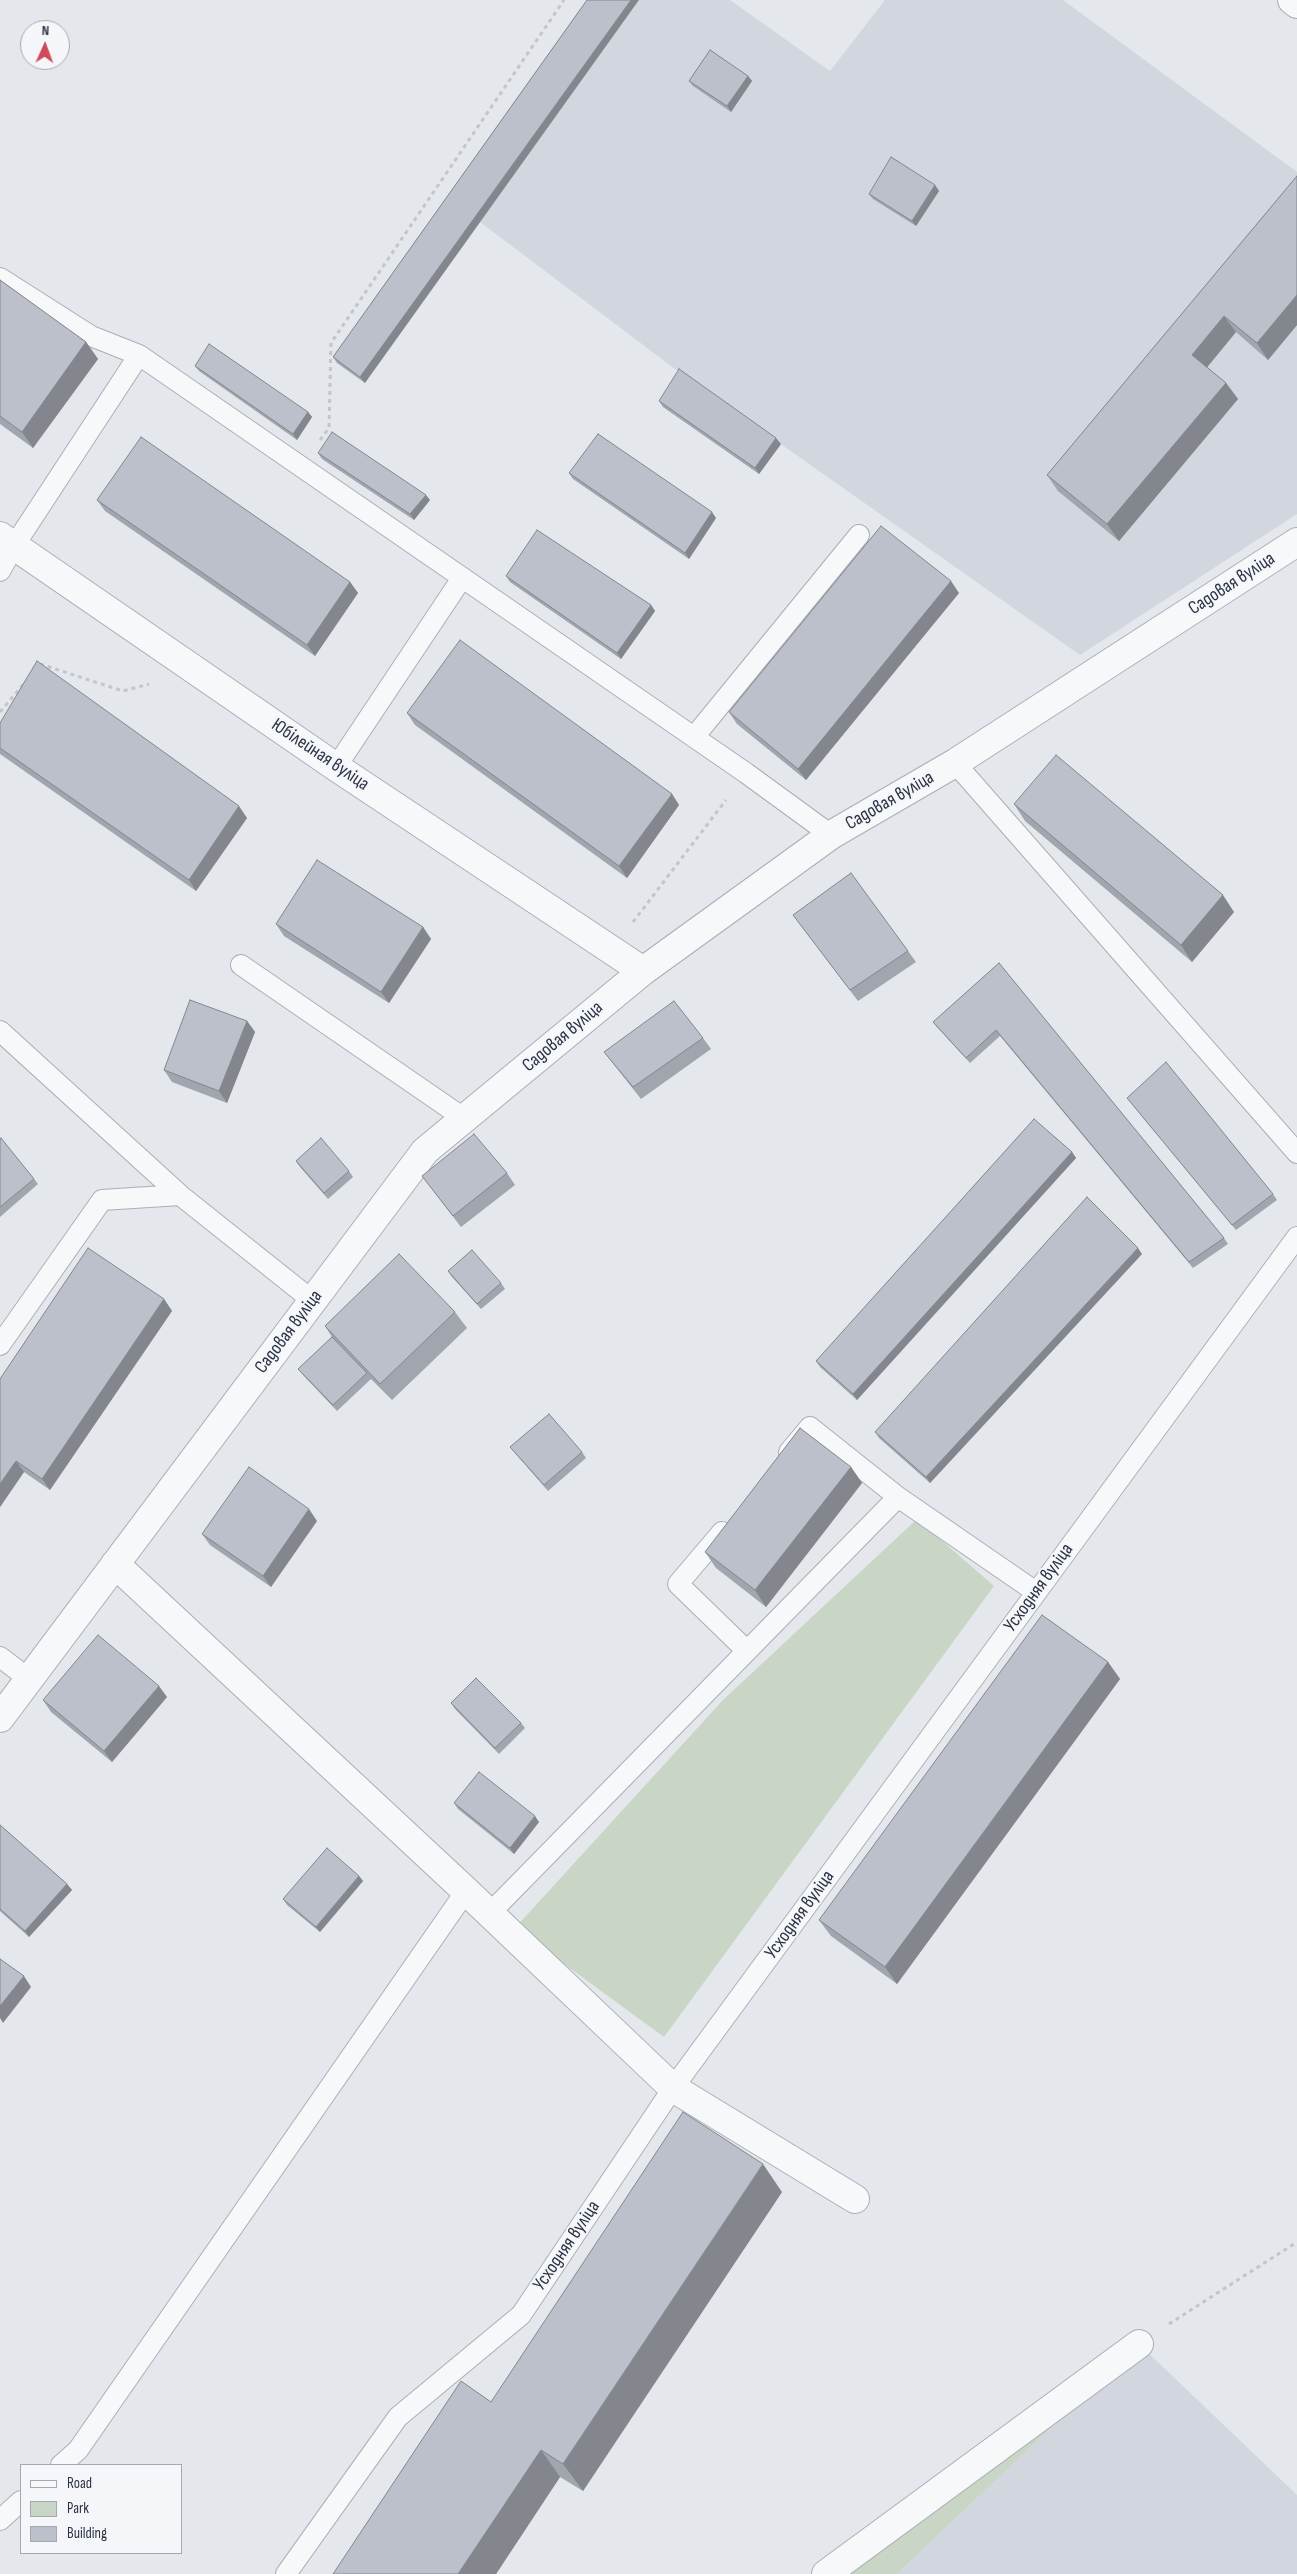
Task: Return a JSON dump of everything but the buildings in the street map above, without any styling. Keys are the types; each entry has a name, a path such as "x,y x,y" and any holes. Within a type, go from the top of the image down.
{"street":[{"path":"1292,0 1297,4"},
{"name":"Юбілейная вуліца","path":"7,541 336,767 642,971"},
{"name":"Садовая вуліца","path":"0,1718 425,1151 642,971 831,835 955,763 1297,542"},
{"path":"115,1564 490,1913 673,2088 855,2199"},
{"path":"826,2574 1139,2344"}],"lane":[{"path":"0,278 91,336 139,355 746,773 831,835"},
{"path":"0,571 7,541 139,355"},
{"path":"694,737 860,535"},
{"path":"336,767 462,578"},
{"path":"955,763 1297,1153"},
{"path":"242,965 465,1119"},
{"path":"0,1030 180,1195 313,1301"},
{"path":"0,1345 102,1200 180,1195"},
{"name":"Усходняя вуліца","path":"286,2574 398,2417 522,2315 673,2088 1297,1237"},
{"path":"778,1464 810,1427 898,1498 1036,1592"},
{"path":"490,1913 898,1498"},
{"path":"734,1517 678,1584 747,1651"},
{"path":"0,1657 29,1679"},
{"path":"62,2464 78,2450 466,1891"},
{"path":"0,2520 20,2502"}],"path":[{"path":"300,466 329,428 331,343 564,0"},
{"path":"34,671 40,664 124,691 197,672"},
{"path":"0,712 28,678"},
{"path":"612,950 746,773"},
{"path":"1139,2344 1297,2242"}],"shaded area":[{"path":"639,0 730,0 830,71 885,0 1063,0 1297,172 1297,514 1080,655 683,375 480,222"},
{"path":"1139,2344 1297,2495 1297,2574 897,2574"}],"green space":[{"path":"917,1519 994,1586 664,2037 515,1928 723,1700"},
{"path":"1139,2344 897,2574 826,2574"}]}
